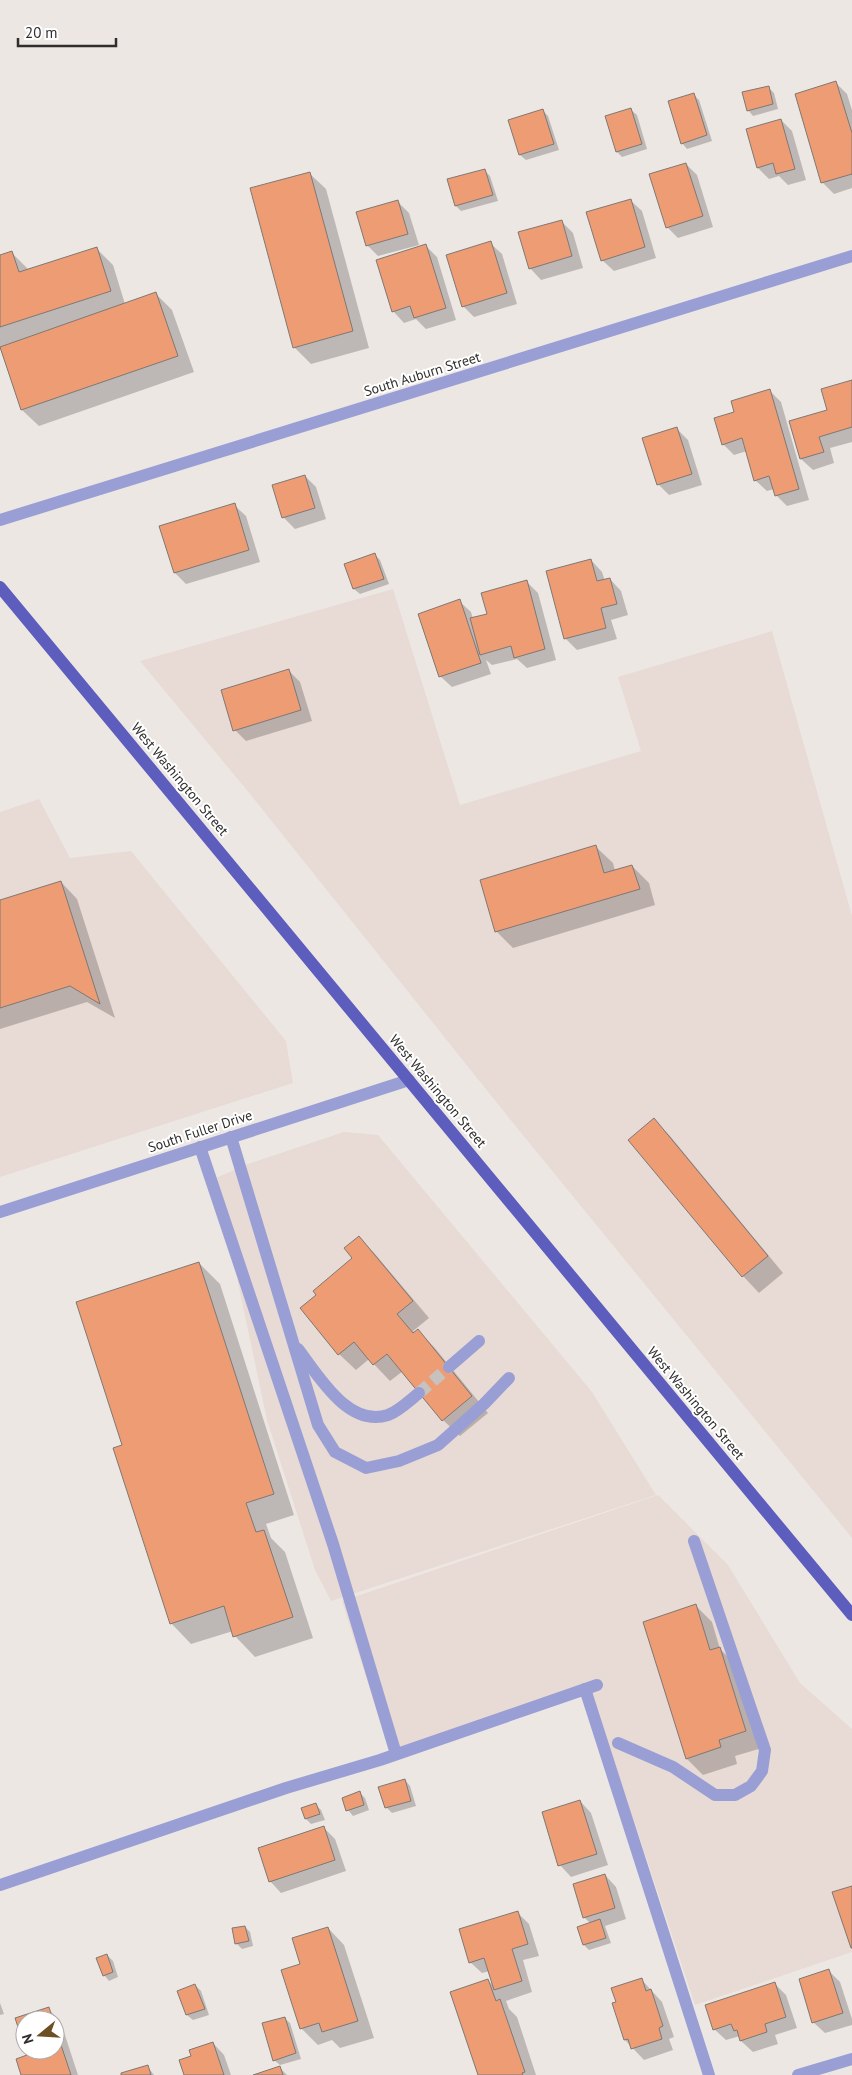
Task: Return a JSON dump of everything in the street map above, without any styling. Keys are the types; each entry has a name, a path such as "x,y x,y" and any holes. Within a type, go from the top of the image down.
{"main road":[{"name":"West Washington Street","path":"0,587 852,1615"}],"street":[{"name":"South Auburn Street","path":"0,520 852,256"},
{"name":"South Fuller Drive","path":"0,1212 409,1080"},
{"path":"231,1137 318,1425 335,1452 366,1468 399,1461 438,1445 484,1404 509,1378"},
{"path":"200,1147 333,1544 396,1754"},
{"path":"449,1367 479,1342"},
{"path":"293,1344 338,1401 365,1417 387,1415 406,1404 419,1393"},
{"path":"618,1743 672,1766 715,1795 735,1795 751,1786 762,1771 765,1750 694,1541"},
{"path":"0,1885 286,1788 396,1754 591,1687 709,2075"},
{"path":"798,2075 852,2060"}],"shaded area":[{"path":"393,589 460,805 641,751 618,677 772,631 852,916 852,1538 509,1118 250,794 140,661"},
{"path":"39,799 70,858 131,851 286,1041 293,1083 0,1177 0,812"},
{"path":"344,1132 378,1135 592,1392 656,1495 331,1601 315,1570 267,1420 216,1178 248,1164"},
{"path":"658,1495 728,1565 800,1683 852,1729 852,1952 695,2005 588,1682 390,1753 342,1601"}],"building":[{"path":"836,81 852,133 852,174 821,183 795,94"},
{"path":"769,86 773,104 747,111 742,92"},
{"path":"694,93 707,135 681,144 668,101"},
{"path":"631,108 642,144 616,152 605,116"},
{"path":"543,109 554,144 519,155 508,120"},
{"path":"781,119 795,169 776,174 773,163 757,168 746,129"},
{"path":"686,163 703,216 666,228 649,174"},
{"path":"485,169 493,195 455,206 447,179"},
{"path":"310,172 353,331 293,348 250,188"},
{"path":"631,199 645,247 601,261 586,212"},
{"path":"398,200 408,234 366,246 356,212"},
{"path":"562,220 572,256 529,269 518,232"},
{"path":"491,241 507,293 462,307 446,255"},
{"path":"426,244 446,308 414,318 410,306 392,312 376,260"},
{"path":"97,247 111,291 0,327 0,255 12,251 19,272"},
{"path":"156,292 178,356 21,410 0,347"},
{"path":"852,380 852,427 819,437 824,452 800,459 789,421 827,410 821,389"},
{"path":"770,389 799,489 775,496 769,476 754,481 742,438 722,445 714,418 734,412 731,401"},
{"path":"677,427 692,474 657,485 642,438"},
{"path":"305,475 315,508 282,518 272,485"},
{"path":"235,503 249,550 174,573 159,526"},
{"path":"375,553 384,579 353,589 344,564"},
{"path":"591,559 597,581 610,578 617,604 601,608 606,628 564,639 546,571"},
{"path":"527,580 545,649 514,658 511,646 480,655 470,618 487,614 481,593"},
{"path":"460,599 481,663 439,677 418,614"},
{"path":"289,669 301,710 233,731 221,690"},
{"path":"596,845 604,873 632,865 640,889 495,932 480,880"},
{"path":"61,881 100,1004 70,986 0,1008 0,900"},
{"path":"654,1118 768,1256 742,1277 628,1140"},
{"path":"359,1236 413,1301 397,1314 413,1333 418,1329 472,1396 442,1421 387,1354 373,1365 354,1342 338,1355 300,1308 316,1295 313,1291 352,1258 344,1248"},
{"path":"199,1262 274,1494 246,1503 256,1532 264,1530 293,1617 233,1637 224,1606 170,1624 113,1448 122,1445 76,1302"},
{"path":"696,1604 710,1650 720,1647 746,1731 719,1740 721,1747 686,1759 643,1622"},
{"path":"405,1779 411,1801 385,1808 378,1787"},
{"path":"360,1791 364,1805 346,1811 342,1798"},
{"path":"580,1800 597,1854 558,1866 542,1812"},
{"path":"316,1803 320,1814 305,1819 301,1808"},
{"path":"324,1826 335,1860 269,1882 258,1848"},
{"path":"605,1874 615,1908 583,1918 573,1884"},
{"path":"852,1886 852,1948 851,1948 832,1892"},
{"path":"518,1911 528,1944 512,1949 522,1981 494,1990 484,1958 469,1963 459,1929"},
{"path":"600,1919 606,1938 583,1945 577,1927"},
{"path":"245,1926 249,1941 235,1944 232,1928"},
{"path":"328,1927 358,2021 322,2032 319,2023 300,2029 281,1970 300,1964 292,1938"},
{"path":"107,1954 113,1972 103,1976 96,1958"},
{"path":"829,1969 843,2013 812,2023 799,1979"},
{"path":"642,1978 646,1991 651,1989 663,2026 659,2028 662,2039 631,2049 628,2039 624,2040 612,2003 616,2002 611,1988"},
{"path":"488,1979 496,2001 500,1999 525,2072 522,2073 523,2075 478,2075 450,1992"},
{"path":"775,1982 786,2017 765,2024 767,2032 740,2041 737,2030 734,2031 731,2024 713,2030 705,2005"},
{"path":"195,1984 205,2009 186,2015 177,1991"},
{"path":"285,2017 296,2053 273,2061 262,2023"},
{"path":"213,2042 224,2075 184,2075 179,2060 191,2056 189,2050"},
{"path":"65,2057 71,2075 21,2075 16,2060 65,2060"},
{"path":"148,2065 151,2075 121,2075 121,2073"},
{"path":"280,2066 283,2075 253,2075"}],"tunnel":[{"path":"419,1393 449,1367"}]}
